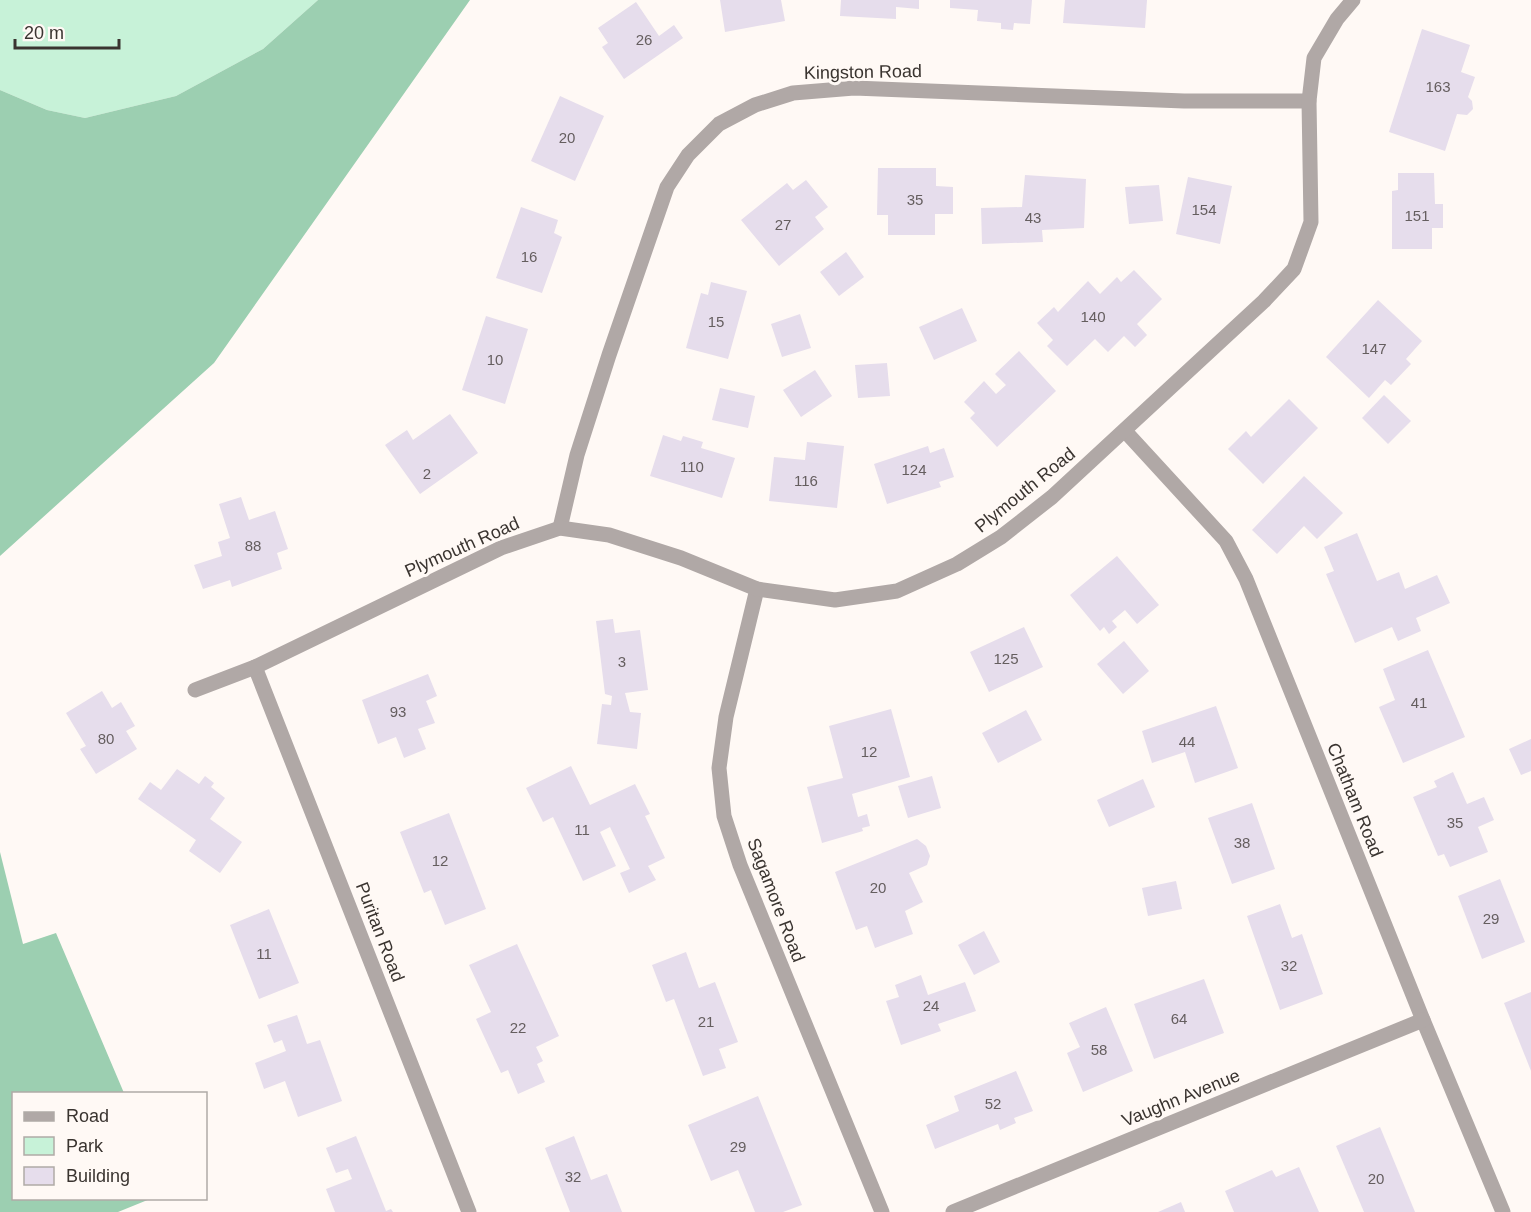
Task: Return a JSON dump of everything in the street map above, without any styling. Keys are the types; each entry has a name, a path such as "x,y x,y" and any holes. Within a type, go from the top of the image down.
{"street":[{"name":"Plymouth Road","path":"195,690 255,667 501,548 560,528 609,535 681,558 757,589 835,600 897,591 957,564 1001,537 1052,497 1264,301 1294,269 1311,222 1309,101 1314,57 1337,18 1353,0"},
{"name":"Kingston Road","path":"560,528 580,444 667,187 688,155 720,124 755,105 793,93 854,88 1142,100 1309,101"},
{"name":"Chatham Road","path":"1125,431 1199,510 1231,550 1250,590 1503,1212"},
{"name":"Sagamore Road","path":"757,589 726,717 718,768 724,816 740,866 882,1212"},
{"name":"Puritan Road","path":"255,667 469,1212"},
{"name":"Vaughn Avenue","path":"953,1212 1423,1020"}],"green space":[{"path":"0,0 318,0 263,49 176,96 85,118 47,110 0,90"},
{"path":"318,0 470,0 214,363 0,556 0,90 47,110 85,118 176,96 263,49"},
{"path":"0,852 23,944 56,933 124,1092 12,1092 12,1200 148,1200 118,1212 0,1212"}],"building":[{"path":"720,0 781,0 785,21 725,32"},
{"path":"841,0 919,0 919,9 896,7 896,19 840,16"},
{"path":"950,0 1032,0 1030,24 1014,23 1013,30 1001,29 1001,23 977,21 978,10 950,8"},
{"path":"1065,0 1147,0 1145,28 1063,23"},
{"path":"636,2 659,36 674,25 683,38 624,79 602,47 608,43 598,28"},
{"path":"1422,29 1470,45 1461,72 1475,77 1468,97 1472,101 1473,109 1467,115 1457,114 1445,151 1389,132"},
{"path":"560,96 604,116 575,181 531,161"},
{"path":"878,168 936,168 936,186 953,187 953,214 935,214 935,235 888,235 888,215 877,215"},
{"path":"1398,173 1434,173 1435,204 1443,204 1443,228 1432,228 1432,249 1392,249 1392,191 1398,190"},
{"path":"1025,175 1086,179 1084,228 1042,230 1043,242 982,244 981,208 1022,207"},
{"path":"1188,177 1232,186 1220,244 1176,234"},
{"path":"806,180 828,207 815,217 824,229 779,266 741,220 787,183 793,190"},
{"path":"1159,185 1163,221 1129,224 1125,187"},
{"path":"521,207 558,220 554,233 562,237 542,293 496,278"},
{"path":"846,252 864,277 839,296 820,272"},
{"path":"1134,270 1162,299 1137,324 1147,335 1135,347 1124,336 1108,352 1095,339 1067,366 1047,346 1053,340 1037,323 1054,307 1058,312 1088,281 1100,294 1117,277 1121,282"},
{"path":"711,282 747,291 728,359 686,348 701,293 708,295"},
{"path":"1378,300 1422,341 1406,359 1411,364 1391,385 1385,380 1369,398 1326,357"},
{"path":"962,308 977,341 934,360 919,327"},
{"path":"800,314 811,348 782,357 771,324"},
{"path":"486,316 528,329 505,404 462,390"},
{"path":"1019,351 1056,391 997,447 970,418 975,413 964,402 984,381 996,394 1006,385 995,374"},
{"path":"887,363 890,396 858,398 855,365"},
{"path":"815,370 832,396 801,417 783,390"},
{"path":"720,388 755,396 748,428 712,420"},
{"path":"1384,395 1411,421 1388,444 1362,418"},
{"path":"1289,399 1318,428 1263,484 1228,449 1246,431 1251,437"},
{"path":"450,414 478,453 420,494 385,445 407,430 413,440"},
{"path":"663,435 681,441 683,436 703,442 701,448 735,458 722,498 650,476"},
{"path":"807,442 844,446 837,508 769,501 774,457 805,460"},
{"path":"928,446 930,453 944,448 954,477 939,482 941,487 887,504 874,464"},
{"path":"1304,476 1343,513 1317,539 1304,526 1277,554 1252,530"},
{"path":"241,497 249,520 275,511 288,549 277,553 282,569 232,587 230,580 203,589 194,565 222,556 218,542 230,538 219,504"},
{"path":"1357,533 1377,581 1399,572 1405,589 1437,575 1450,603 1416,618 1421,631 1398,641 1392,627 1355,643 1326,574 1334,571 1324,547"},
{"path":"1117,556 1159,605 1137,624 1125,610 1112,621 1117,627 1109,634 1104,627 1100,631 1070,595"},
{"path":"613,619 615,633 640,630 648,690 625,693 630,712 641,713 637,749 597,744 602,704 611,705 612,696 605,694 596,621"},
{"path":"1024,627 1043,667 989,692 970,652"},
{"path":"1124,641 1149,671 1123,694 1097,664"},
{"path":"1428,650 1465,737 1403,763 1379,707 1395,700 1383,669"},
{"path":"428,674 437,696 426,701 435,723 418,729 426,749 404,758 396,737 378,744 362,700"},
{"path":"102,691 112,708 121,702 135,726 126,731 137,749 96,774 80,749 86,746 66,713"},
{"path":"1216,706 1238,768 1195,783 1185,752 1152,763 1142,731"},
{"path":"891,709 910,777 852,794 858,817 867,814 870,826 862,828 863,831 822,843 807,787 843,778 829,726"},
{"path":"1026,710 1042,740 998,763 982,733"},
{"path":"1531,739 1531,771 1521,775 1509,749"},
{"path":"571,766 590,805 635,784 650,814 645,816 665,858 648,866 656,880 629,893 620,873 630,869 610,827 600,832 616,866 583,881 553,817 543,822 526,788"},
{"path":"177,769 199,784 205,776 214,783 211,787 225,798 210,819 242,842 220,873 189,851 196,840 138,799 150,782 161,790"},
{"path":"1453,772 1467,804 1484,797 1494,820 1478,827 1488,852 1450,867 1444,854 1438,856 1413,797 1437,787 1434,781"},
{"path":"932,776 941,808 908,818 898,786"},
{"path":"1143,779 1155,807 1109,827 1097,800"},
{"path":"1252,803 1275,869 1232,884 1208,818"},
{"path":"449,813 486,909 445,925 431,890 424,893 400,832"},
{"path":"917,839 926,846 930,856 927,865 909,873 923,902 905,911 913,934 875,948 867,926 856,930 835,872"},
{"path":"1500,879 1525,942 1482,959 1458,896"},
{"path":"1176,881 1182,909 1148,916 1142,888"},
{"path":"1280,904 1292,938 1302,934 1323,994 1280,1010 1247,916"},
{"path":"269,909 299,983 259,999 230,925"},
{"path":"984,931 1000,962 974,975 958,945"},
{"path":"517,944 559,1036 536,1047 543,1061 537,1064 545,1082 518,1094 508,1070 501,1073 476,1019 491,1012 469,965"},
{"path":"686,952 699,988 715,982 738,1042 719,1049 726,1068 703,1076 674,999 666,1002 652,965"},
{"path":"921,975 928,995 965,982 976,1011 938,1024 941,1031 901,1045 886,1001 899,997 895,985"},
{"path":"1204,979 1224,1033 1154,1059 1134,1004"},
{"path":"1531,992 1531,1071 1504,1003"},
{"path":"1106,1007 1133,1071 1083,1092 1067,1053 1080,1047 1069,1023"},
{"path":"297,1015 307,1044 320,1040 342,1101 298,1117 285,1081 264,1089 255,1063 286,1051 282,1040 274,1043 267,1025"},
{"path":"1016,1071 1033,1111 1014,1118 1016,1123 1000,1130 998,1124 935,1149 926,1125 959,1111 954,1096"},
{"path":"758,1096 802,1205 783,1212 755,1212 738,1170 711,1181 688,1125"},
{"path":"1380,1127 1415,1212 1364,1212 1336,1146"},
{"path":"356,1136 386,1211 391,1209 393,1212 335,1212 326,1189 352,1179 348,1169 336,1173 326,1148"},
{"path":"574,1136 591,1180 607,1174 622,1212 570,1212 545,1148"},
{"path":"1299,1167 1319,1212 1234,1212 1225,1191 1272,1170 1276,1177"},
{"path":"1181,1202 1185,1212 1158,1212"}]}
